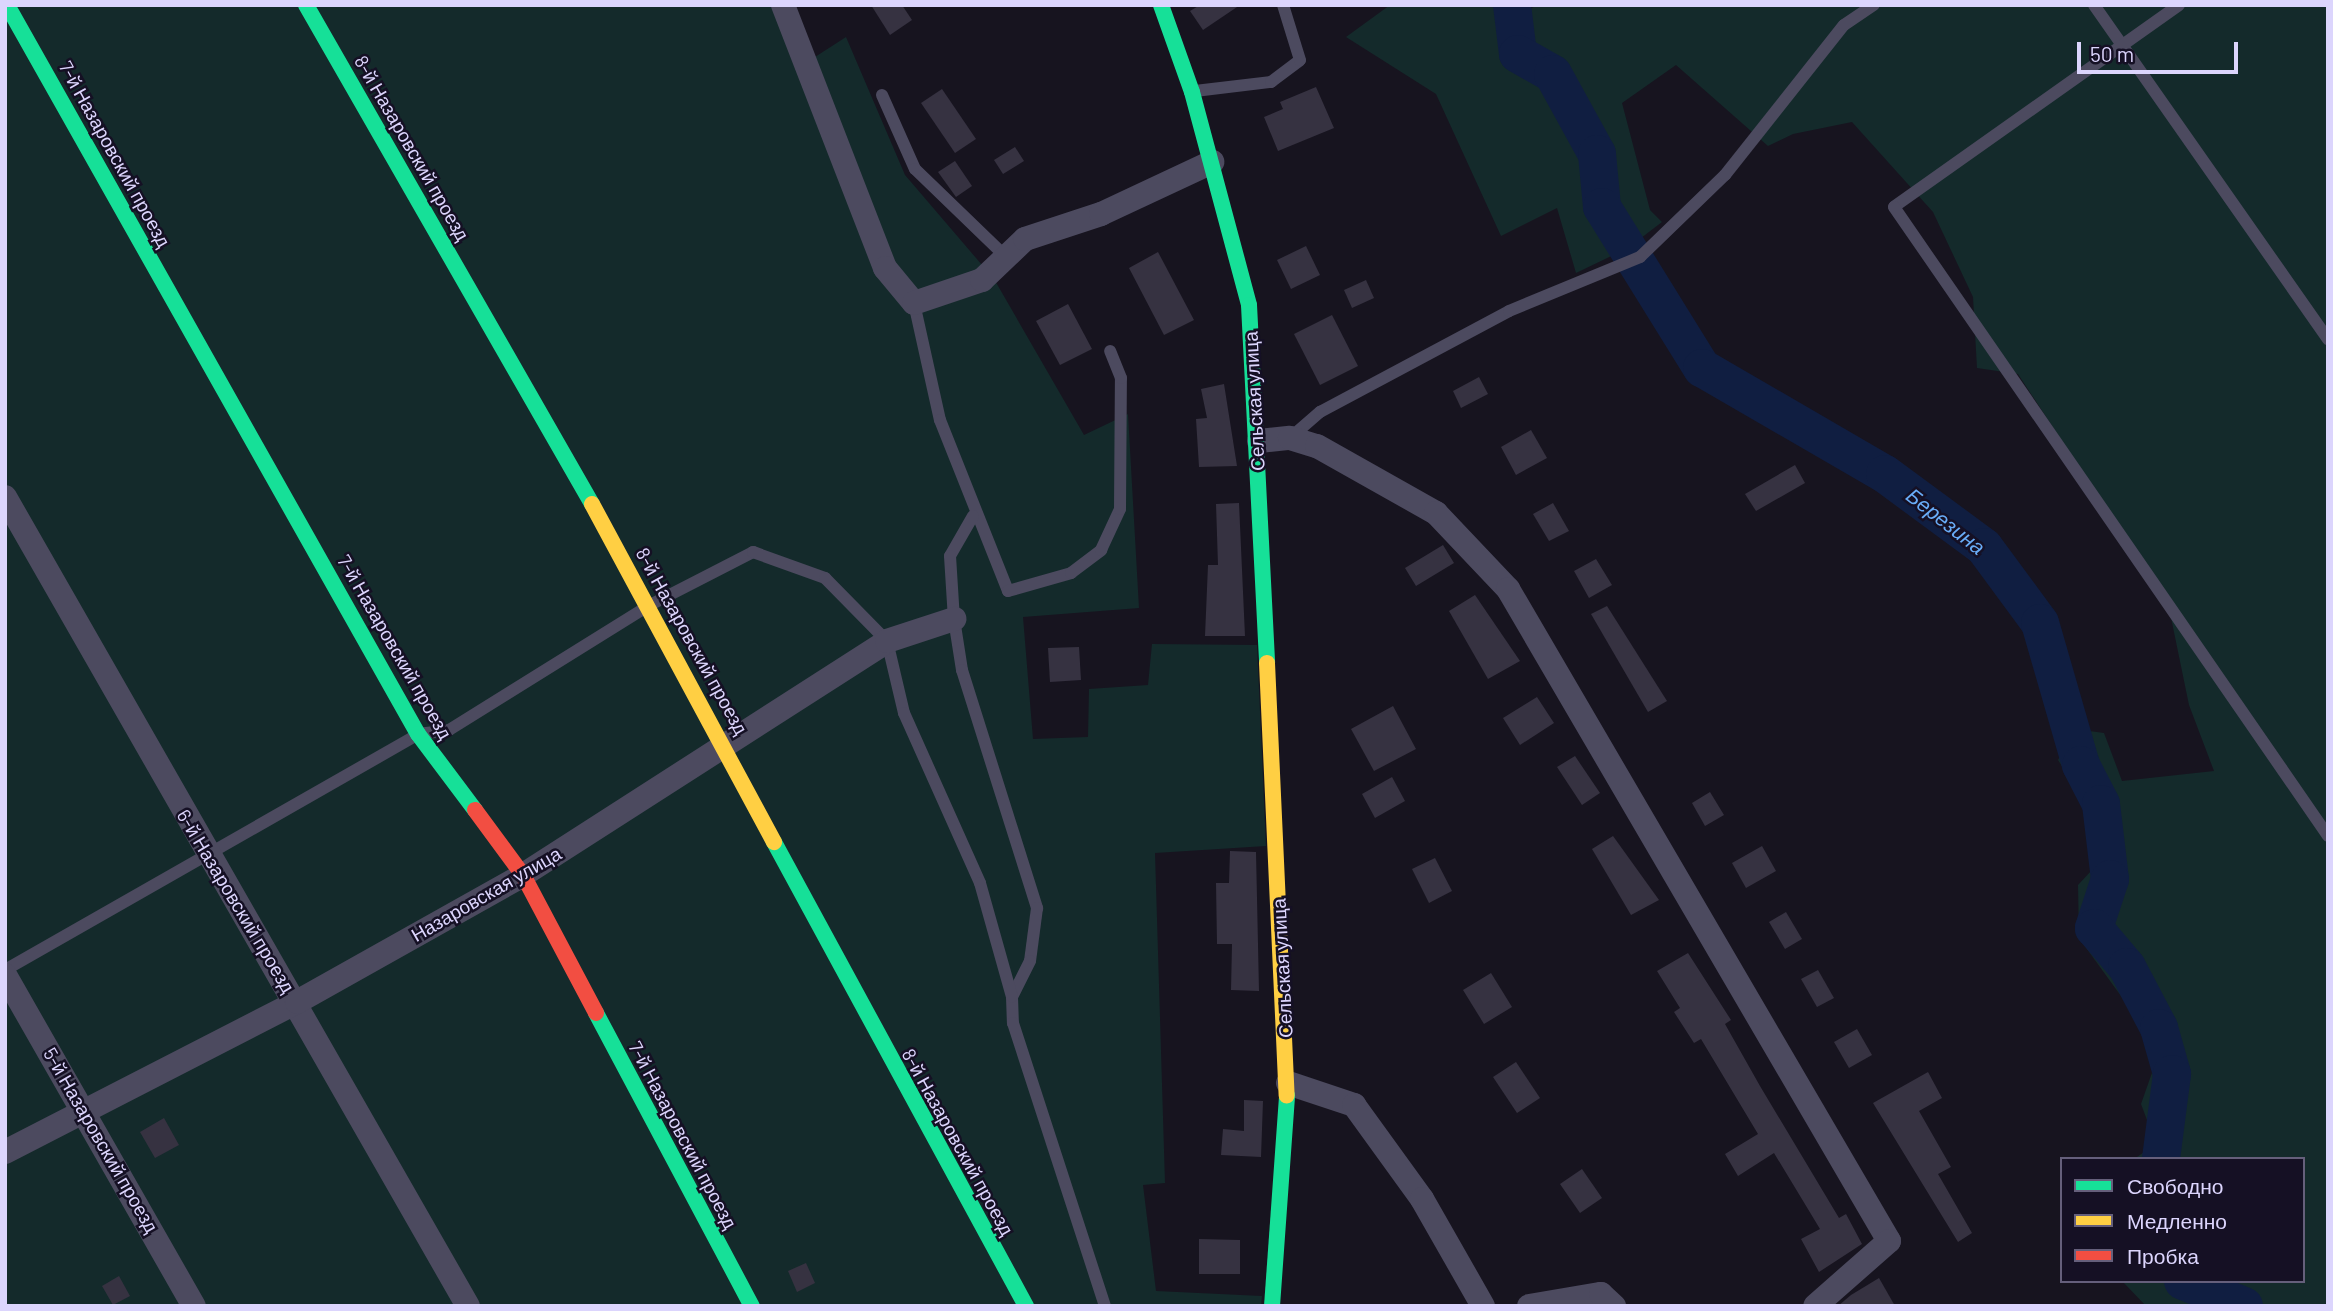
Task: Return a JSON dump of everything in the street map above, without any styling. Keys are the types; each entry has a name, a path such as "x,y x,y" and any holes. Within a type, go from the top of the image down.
{"street":[{"name":"7-й Назаровский проезд","path":"7,5 418,734 523,875 752,1306"},
{"name":"8-й Назаровский проезд","path":"306,5 650,605 898,1077 1026,1306"},
{"path":"783,5 885,268 914,303 982,280 1025,239 1101,214 1212,162"},
{"name":"Сельская улица","path":"1161,5 1192,92 1249,305 1259,441 1288,1083 1272,1306"},
{"path":"1259,441 1290,438 1335,455 1436,513 1508,589 1889,1241 1820,1304"},
{"name":"6-й Назаровский проезд","path":"5,497 205,853 297,1002 468,1306"},
{"name":"Назаровская улица","path":"5,1152 297,1002 523,875 887,641 954,618"},
{"name":"5-й Назаровский проезд","path":"5,973 86,1110 194,1306"},
{"path":"1288,1083 1354,1104 1422,1199 1483,1306"},
{"path":"1529,1306 1601,1294 1614,1306"}],"lane":[{"path":"1192,92 1271,82 1300,60 1283,5"},
{"path":"1290,438 1320,412 1509,311 1640,257 1725,175 1844,25 1874,5"},
{"path":"2094,5 2328,340"},
{"path":"2179,5 1894,207 2328,836"},
{"path":"881,95 915,169 1005,256"},
{"path":"914,303 940,420 973,516 1008,591 1071,573 1101,550 1119,509 1121,378 1110,351"},
{"path":"973,516 950,556 954,618 962,670 1037,908 1030,961 1012,997"},
{"path":"5,973 205,853 418,734 449,730 650,605 753,552 825,578 887,641 904,713 980,883 1012,997 1013,1023 1105,1306"}],"green space":[{"path":"5,5 776,5 801,66 846,37 905,175 994,279 1084,435 1128,414 1139,608 1023,617 1033,739 1088,737 1089,689 1148,685 1152,644 1257,645 1266,846 1155,853 1165,1183 1143,1185 1156,1291 1262,1296 1261,1306 5,1306"},
{"path":"1390,5 1489,5 1511,17 1538,5 2328,5 2328,1306 2146,1306 2124,1283 2305,1283 2305,1157 2137,1157 2156,1144 2141,1104 2160,1050 2079,938 2078,885 2104,857 2093,815 2058,760 2075,729 2104,733 2122,781 2214,771 2189,705 2168,603 2018,374 1977,368 1973,297 1933,212 1852,122 1793,134 1768,146 1676,65 1622,103 1650,210 1662,222 1628,248 1576,273 1557,208 1501,236 1436,94 1346,37"}],"building":[{"path":"871,5 902,5 912,20 890,35"},
{"path":"1200,5 1240,5 1203,30 1190,11"},
{"path":"1316,87 1334,128 1278,151 1264,117 1283,109 1280,102"},
{"path":"942,89 976,139 955,153 921,103"},
{"path":"1015,147 1024,161 1003,174 994,160"},
{"path":"955,161 972,186 956,197 938,172"},
{"path":"1306,246 1320,275 1291,289 1277,260"},
{"path":"1158,252 1194,320 1164,335 1129,268"},
{"path":"1366,280 1374,298 1352,308 1344,290"},
{"path":"1068,304 1092,349 1060,365 1036,321"},
{"path":"1332,315 1358,366 1320,385 1294,334"},
{"path":"1479,377 1488,394 1461,408 1453,391"},
{"path":"1224,384 1237,466 1199,467 1196,419 1207,418 1201,389"},
{"path":"1531,430 1547,458 1516,475 1501,447"},
{"path":"1795,465 1805,483 1756,511 1745,494"},
{"path":"1239,503 1245,636 1205,636 1208,565 1218,565 1216,504"},
{"path":"1553,503 1569,531 1549,541 1533,514"},
{"path":"1443,545 1454,563 1416,586 1405,568"},
{"path":"1596,559 1612,585 1589,598 1574,571"},
{"path":"1475,595 1520,661 1488,679 1449,611"},
{"path":"1607,606 1667,701 1648,712 1591,614"},
{"path":"1079,647 1081,680 1050,682 1048,648"},
{"path":"1537,697 1554,723 1520,745 1503,718"},
{"path":"1393,706 1416,749 1374,771 1351,729"},
{"path":"1575,756 1600,793 1582,805 1557,767"},
{"path":"1392,777 1405,801 1375,818 1362,794"},
{"path":"1710,792 1724,815 1705,826 1692,803"},
{"path":"1613,836 1659,900 1631,915 1592,849"},
{"path":"1762,846 1776,871 1746,888 1732,863"},
{"path":"1230,851 1256,852 1259,991 1231,990 1232,944 1217,944 1216,883 1229,883"},
{"path":"1435,858 1452,891 1429,903 1412,869"},
{"path":"1786,912 1802,939 1785,949 1769,922"},
{"path":"1688,953 1731,1020 1725,1024 1760,1086 1839,1218 1846,1214 1862,1244 1819,1272 1801,1239 1820,1229 1774,1153 1738,1176 1725,1154 1758,1134 1701,1039 1694,1043 1674,1012 1680,1008 1657,971"},
{"path":"1818,970 1834,998 1817,1007 1801,979"},
{"path":"1491,973 1512,1007 1484,1024 1463,990"},
{"path":"1857,1029 1872,1055 1849,1068 1834,1042"},
{"path":"1516,1062 1540,1098 1517,1113 1493,1077"},
{"path":"1928,1072 1942,1098 1919,1111 1951,1167 1938,1174 1972,1233 1958,1242 1873,1103"},
{"path":"1244,1100 1263,1101 1261,1157 1221,1155 1223,1129 1244,1131"},
{"path":"164,1118 179,1145 155,1158 140,1132"},
{"path":"1582,1169 1602,1198 1580,1213 1560,1184"},
{"path":"1199,1239 1240,1240 1240,1274 1199,1274"},
{"path":"806,1263 815,1283 797,1292 788,1271"},
{"path":"119,1276 130,1296 113,1305 102,1286"},
{"path":"1879,1278 1895,1306 1838,1306 1851,1295"}],"waterway":[{"name":"Березина","path":"1512,5 1518,54 1553,74 1597,154 1602,207 1702,368 1885,474 1984,547 2040,623 2081,765 2101,804 2110,879 2094,928 2127,967 2159,1028 2172,1074 2161,1157"},
{"name":"Березина","path":"2188,1283 2244,1306"}],"traffic: fast":[{"path":"7,5 418,734 475,810"},
{"path":"306,5 592,504"},
{"path":"1161,5 1192,92 1249,305 1267,663"},
{"path":"774,842 1026,1306"},
{"path":"596,1013 752,1306"},
{"path":"1272,1306 1287,1096"}],"traffic: slow":[{"path":"592,504 774,842"},
{"path":"1267,663 1287,1096"}],"traffic: jam":[{"path":"475,810 523,875 596,1013"}]}
